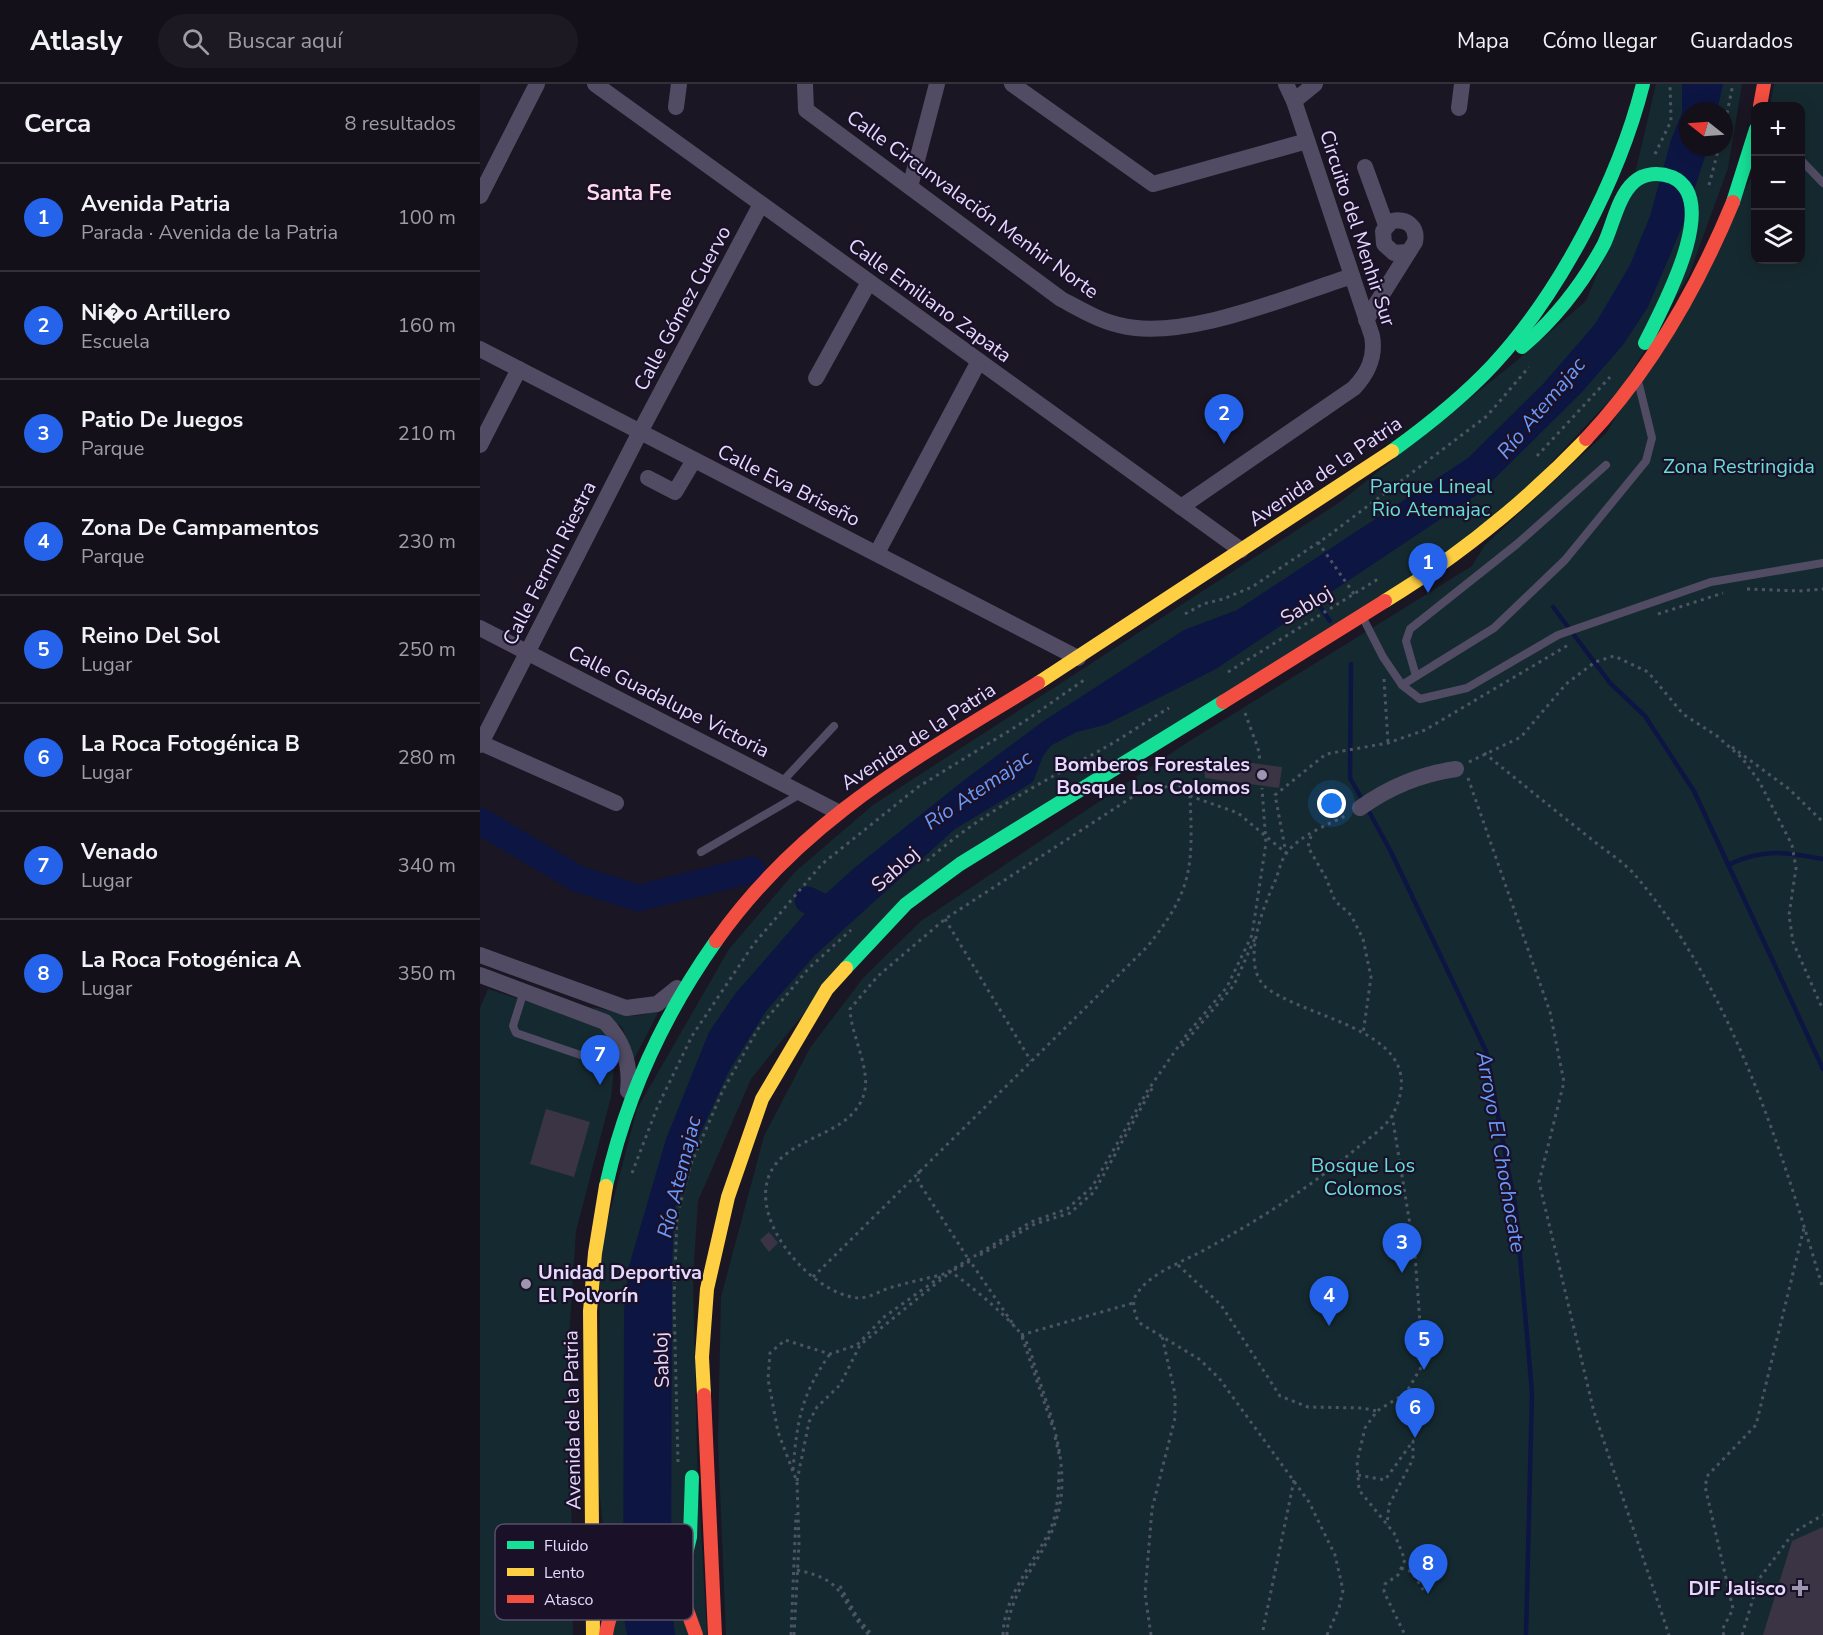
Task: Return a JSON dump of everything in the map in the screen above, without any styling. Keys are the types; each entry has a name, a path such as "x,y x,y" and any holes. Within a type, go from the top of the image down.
{"main road":[{"name":"Avenida de la Patria","path":"593,1524 590,1352 594,1259 604,1196 624,1118 638,1078 660,1032 705,959 736,915 777,867 838,812 884,778 1078,658 1398,447 1488,370 1537,307 1596,211 1623,153 1643,84"},
{"path":"1761,102 1764,84"},
{"path":"715,1635 702,1357 707,1289 728,1197 762,1099 827,989 906,904 960,864 1362,615 1465,548 1532,492 1581,443 1636,379 1677,319 1728,218 1751,142"},
{"path":"1488,370 1534,337 1572,294 1612,227 1625,194 1634,182 1648,174 1665,174 1678,180 1688,190 1693,203 1694,217 1679,264 1641,354 1636,379"},
{"path":"690,1524 692,1477 705,1439"},
{"path":"593,1475 598,1524"},
{"name":"Avenida de la Patria","path":"592,1620 592,1635"},
{"path":"606,1635 607,1620"},
{"path":"691,1620 696,1635"}],"street":[{"path":"480,196 537,84"},
{"name":"Calle Emiliano Zapata","path":"595,84 1241,550"},
{"path":"676,107 679,84"},
{"name":"Calle Circunvalación Menhir Norte","path":"806,84 806,110 1061,298 1090,315 1121,326 1154,329 1188,327 1352,276"},
{"path":"910,187 937,84"},
{"path":"1012,84 1154,184 1307,141"},
{"name":"Circuito del Menhir Sur","path":"1180,507 1354,388 1363,378 1373,357 1374,346 1352,276 1294,101 1286,84"},
{"path":"1294,101 1315,84"},
{"path":"1459,108 1462,84"},
{"path":"1365,167 1386,225 1382,238 1384,244 1394,253 1407,252"},
{"name":"Calle Gómez Cuervo","path":"640,432 761,204"},
{"path":"1366,320 1415,242 1416,236 1411,224 1398,220 1386,225"},
{"path":"816,378 869,282"},
{"name":"Calle Eva Briseño","path":"480,349 1078,658"},
{"path":"877,553 979,362"},
{"path":"480,445 519,369"},
{"name":"Calle Fermín Riestra","path":"481,744 640,432"},
{"path":"648,478 680,494 694,460"},
{"name":"Calle Guadalupe Victoria","path":"480,628 838,812"},
{"path":"481,744 616,803"},
{"path":"1360,808 1380,794 1430,773 1460,767"},
{"path":"480,955 626,1008 641,1008 657,1004 671,995 705,959"},
{"path":"480,975 605,1022 617,1034 624,1049 629,1085 624,1118"},
{"path":"586,1014 592,996"}],"lane":[{"path":"1805,164 1823,183"},
{"path":"1402,685 1494,628 1565,560 1646,461 1652,438 1643,396 1636,379"},
{"path":"1416,676 1406,641 1410,629 1517,544 1606,465"},
{"path":"1362,615 1383,657 1402,685 1420,699 1467,688 1558,635 1710,582 1823,563"},
{"path":"781,783 834,726"},
{"path":"701,852 802,793"},
{"path":"524,991 513,1026 516,1033 601,1062"}],"path":[{"path":"1670,84 1671,109"},
{"path":"1729,102 1733,84"},
{"path":"1535,458 1611,376"},
{"path":"1175,620 1203,604 1223,599 1252,587 1328,536"},
{"path":"1318,542 1354,594"},
{"name":"Sabloj","path":"1227,672 1313,617 1384,576"},
{"path":"1738,590 1823,589"},
{"path":"1647,616 1730,592"},
{"path":"1286,853 1275,795 1326,754 1388,743 1425,730 1578,640"},
{"path":"1383,657 1388,743"},
{"path":"1670,1635 1594,1412 1539,1182 1564,1082 1550,1012 1460,767 1484,753 1521,737 1566,684 1595,662 1614,657 1648,672 1683,714 1789,789 1823,822"},
{"path":"628,1184 677,1064 753,945 822,864 918,787 1025,721 1094,672"},
{"path":"1234,693 1258,748 1260,762"},
{"name":"Sabloj","path":"926,861 951,838 1071,764 1106,747 1177,704"},
{"path":"1717,736 1742,758 1759,781 1792,844 1795,864 1789,915 1793,942 1823,1010"},
{"path":"1484,753 1634,874 1672,924 1702,972 1746,1065 1792,1184 1823,1289"},
{"path":"951,1272 862,1298 832,1292 792,1259 778,1235 766,1205 766,1184 775,1166 788,1152 843,1122 855,1112 863,1097 867,1079 851,1027 850,1009 878,976 945,919 1143,790 1179,785 1190,796 1239,813 1286,853"},
{"path":"797,1482 778,1432 768,1379 770,1353 785,1340 830,1354 857,1345 884,1317 945,1274 1031,1222 1067,1209 1092,1187 1148,1090 1187,1034 1227,987 1252,935 1265,835 1262,788"},
{"path":"813,1277 1147,947 1167,922 1183,894 1191,865 1190,796"},
{"path":"793,1635 797,1569 797,1482 809,1422 817,1407 840,1385 860,1345 951,1272 1035,1224 1070,1213 1094,1192 1158,1078 1187,1039 1234,985 1286,853 1311,834 1360,808"},
{"path":"1311,834 1308,848 1326,878 1335,901 1351,915 1363,939 1371,977 1363,1034"},
{"path":"945,919 1031,1062"},
{"name":"Sabloj","path":"678,1463 674,1301 677,1216 691,1164 723,1090 758,1029 809,968 853,928"},
{"path":"1255,936 1256,970 1267,988 1378,1041 1394,1055 1401,1073 1401,1093 1392,1115 1381,1129 1317,1181 1229,1237 1149,1281 1137,1293 1133,1303 1138,1322 1199,1359 1219,1378 1294,1480 1325,1530 1335,1555 1342,1590 1339,1608 1326,1635"},
{"path":"1392,1115 1415,1255 1423,1364 1406,1393 1377,1411 1365,1428 1357,1461 1359,1490 1394,1533 1405,1560 1398,1575 1385,1584 1384,1592 1405,1635"},
{"path":"920,1170 918,1181 1021,1335"},
{"path":"1724,1635 1722,1630 1733,1609 1705,1486 1708,1475 1756,1425 1804,1226"},
{"path":"1178,1265 1221,1305 1280,1396 1308,1407 1362,1408 1377,1411"},
{"path":"951,1272 971,1286 1026,1340 1051,1414 1060,1450 1062,1485 1053,1529 1017,1593 1005,1635"},
{"path":"1021,1335 1133,1303"},
{"path":"1151,1635 1145,1594 1152,1509 1175,1418 1175,1394 1162,1336"},
{"path":"793,1471 797,1423 812,1380 830,1354"},
{"path":"1358,1475 1385,1480 1413,1441 1413,1459 1389,1505 1387,1525"},
{"path":"1263,1630 1294,1480"},
{"path":"1742,1635 1759,1579 1794,1532 1823,1515"},
{"path":"1401,1568 1412,1572 1425,1591"},
{"path":"797,1569 819,1573 839,1585 870,1635"}],"green space":[{"name":"Parque Lineal Rio Atemajac","path":"1656,84 1742,84 1733,138 1733,102 1679,102 1679,156 1730,156 1728,168 1689,275 1624,385 1532,483 1454,548 867,935 751,1079 698,1201 693,1278 697,1460 707,1635 608,1635 608,1620 693,1620 693,1524 603,1524 599,1487 600,1250 637,1109 729,949 795,872 873,805 1340,502 1514,363 1586,301 1630,195"},
{"name":"Bosque Los Colomos","path":"1774,84 1823,84 1823,1635 726,1635 718,1441 721,1297 764,1136 810,1048 863,978 921,921 1188,742 1472,566 1485,545 1607,432 1751,178 1751,264 1805,264 1805,102 1771,102"},
{"name":"Unidad Deportiva El Polvorín","path":"488,989 603,1026 616,1051 611,1097 576,1231 569,1337 572,1524 495,1524 495,1620 573,1620 573,1635 480,1635 480,1008"},
{"path":"591,1007 632,1016 660,1009 634,1059 622,1027"}],"water":[{"path":"1682,84 1723,84 1719,102 1682,102"},
{"path":"1679,120 1679,156 1705,156 1684,222 1648,307 1623,345 1582,392 1481,492 1216,669 1105,725 1057,737 1043,756 1033,782 955,829 814,956 766,1011 729,1071 695,1145 674,1211 671,1524 623,1524 624,1311 629,1266 666,1139 709,1032 735,994 808,910 853,869 963,781 1042,722 1184,630 1237,610 1468,458 1543,384 1595,324 1630,265 1650,216 1671,140"},
{"path":"624,1620 673,1620 675,1635 627,1635"}],"building":[{"path":"1204,762 1244,766 1245,762 1282,767 1279,788 1205,778"},
{"path":"546,1109 590,1122 574,1177 530,1164"},
{"path":"769,1232 778,1243 769,1252 760,1240"},
{"name":"DIF Jalisco","path":"1823,1527 1823,1635 1763,1635 1792,1541"}],"waterway":[{"path":"1313,596 1330,621"},
{"path":"1553,607 1610,683 1645,716 1694,791 1823,1069"},
{"name":"Arroyo El Chochocate","path":"1351,664 1350,778 1363,801"},
{"name":"Río Atemajac","path":"1047,745 1074,731"},
{"name":"Arroyo El Chochocate","path":"1367,808 1391,852 1486,1051 1516,1211 1532,1392 1526,1635"},
{"path":"480,821 578,879 638,898 752,870"},
{"path":"1728,865 1752,856 1775,853 1823,859"},
{"path":"808,900 828,910"}],"traffic: fast":[{"path":"1392,451 1445,410 1482,377 1518,336 1541,304 1564,269 1603,196 1619,158 1643,84"},
{"path":"1733,202 1751,145"},
{"path":"1522,347 1557,312 1587,272 1604,244 1628,188 1642,177 1662,174 1672,177 1686,189 1692,208 1690,231 1674,282 1645,343"},
{"path":"846,968 906,904 960,864 1223,702"},
{"path":"606,1186 624,1120 649,1058 679,998 716,941"},
{"path":"690,1524 692,1477"}],"traffic: slow":[{"path":"1385,601 1439,565 1516,506 1586,439"},
{"path":"1038,683 1392,451"},
{"path":"704,1395 702,1357 707,1289 728,1197 762,1099 827,989 846,968"},
{"path":"592,1524 590,1311 595,1253 606,1186"},
{"path":"593,1620 593,1635"}],"traffic: jam":[{"path":"1761,102 1764,84"},
{"path":"1586,439 1610,413 1652,357 1688,297 1733,202"},
{"path":"1223,702 1385,601"},
{"path":"716,941 749,898 785,860 823,826 905,766 1038,683"},
{"path":"704,1395 715,1635"},
{"path":"606,1635 609,1620"},
{"path":"691,1620 696,1635"}],"place":[{"name":"Ni�o Artillero","path":"1224,444"},
{"name":"Avenida Patria","path":"1428,593"},
{"name":"Bomberos Forestales Bosque Los Colomos","path":"1262,775"},
{"name":"Venado","path":"600,1085"},
{"name":"Patio De Juegos","path":"1402,1273"},
{"name":"Unidad Deportiva El Polvorín","path":"526,1284"},
{"name":"Zona De Campamentos","path":"1329,1326"},
{"name":"Reino Del Sol","path":"1424,1370"},
{"name":"La Roca Fotogénica B","path":"1415,1438"},
{"name":"DIF Jalisco","path":"1800,1588"},
{"name":"La Roca Fotogénica A","path":"1428,1594"}],"district":[{"name":"Santa Fe","path":"629,193"}],"park label":[{"name":"Zona Restringida","path":"1739,466"}]}
